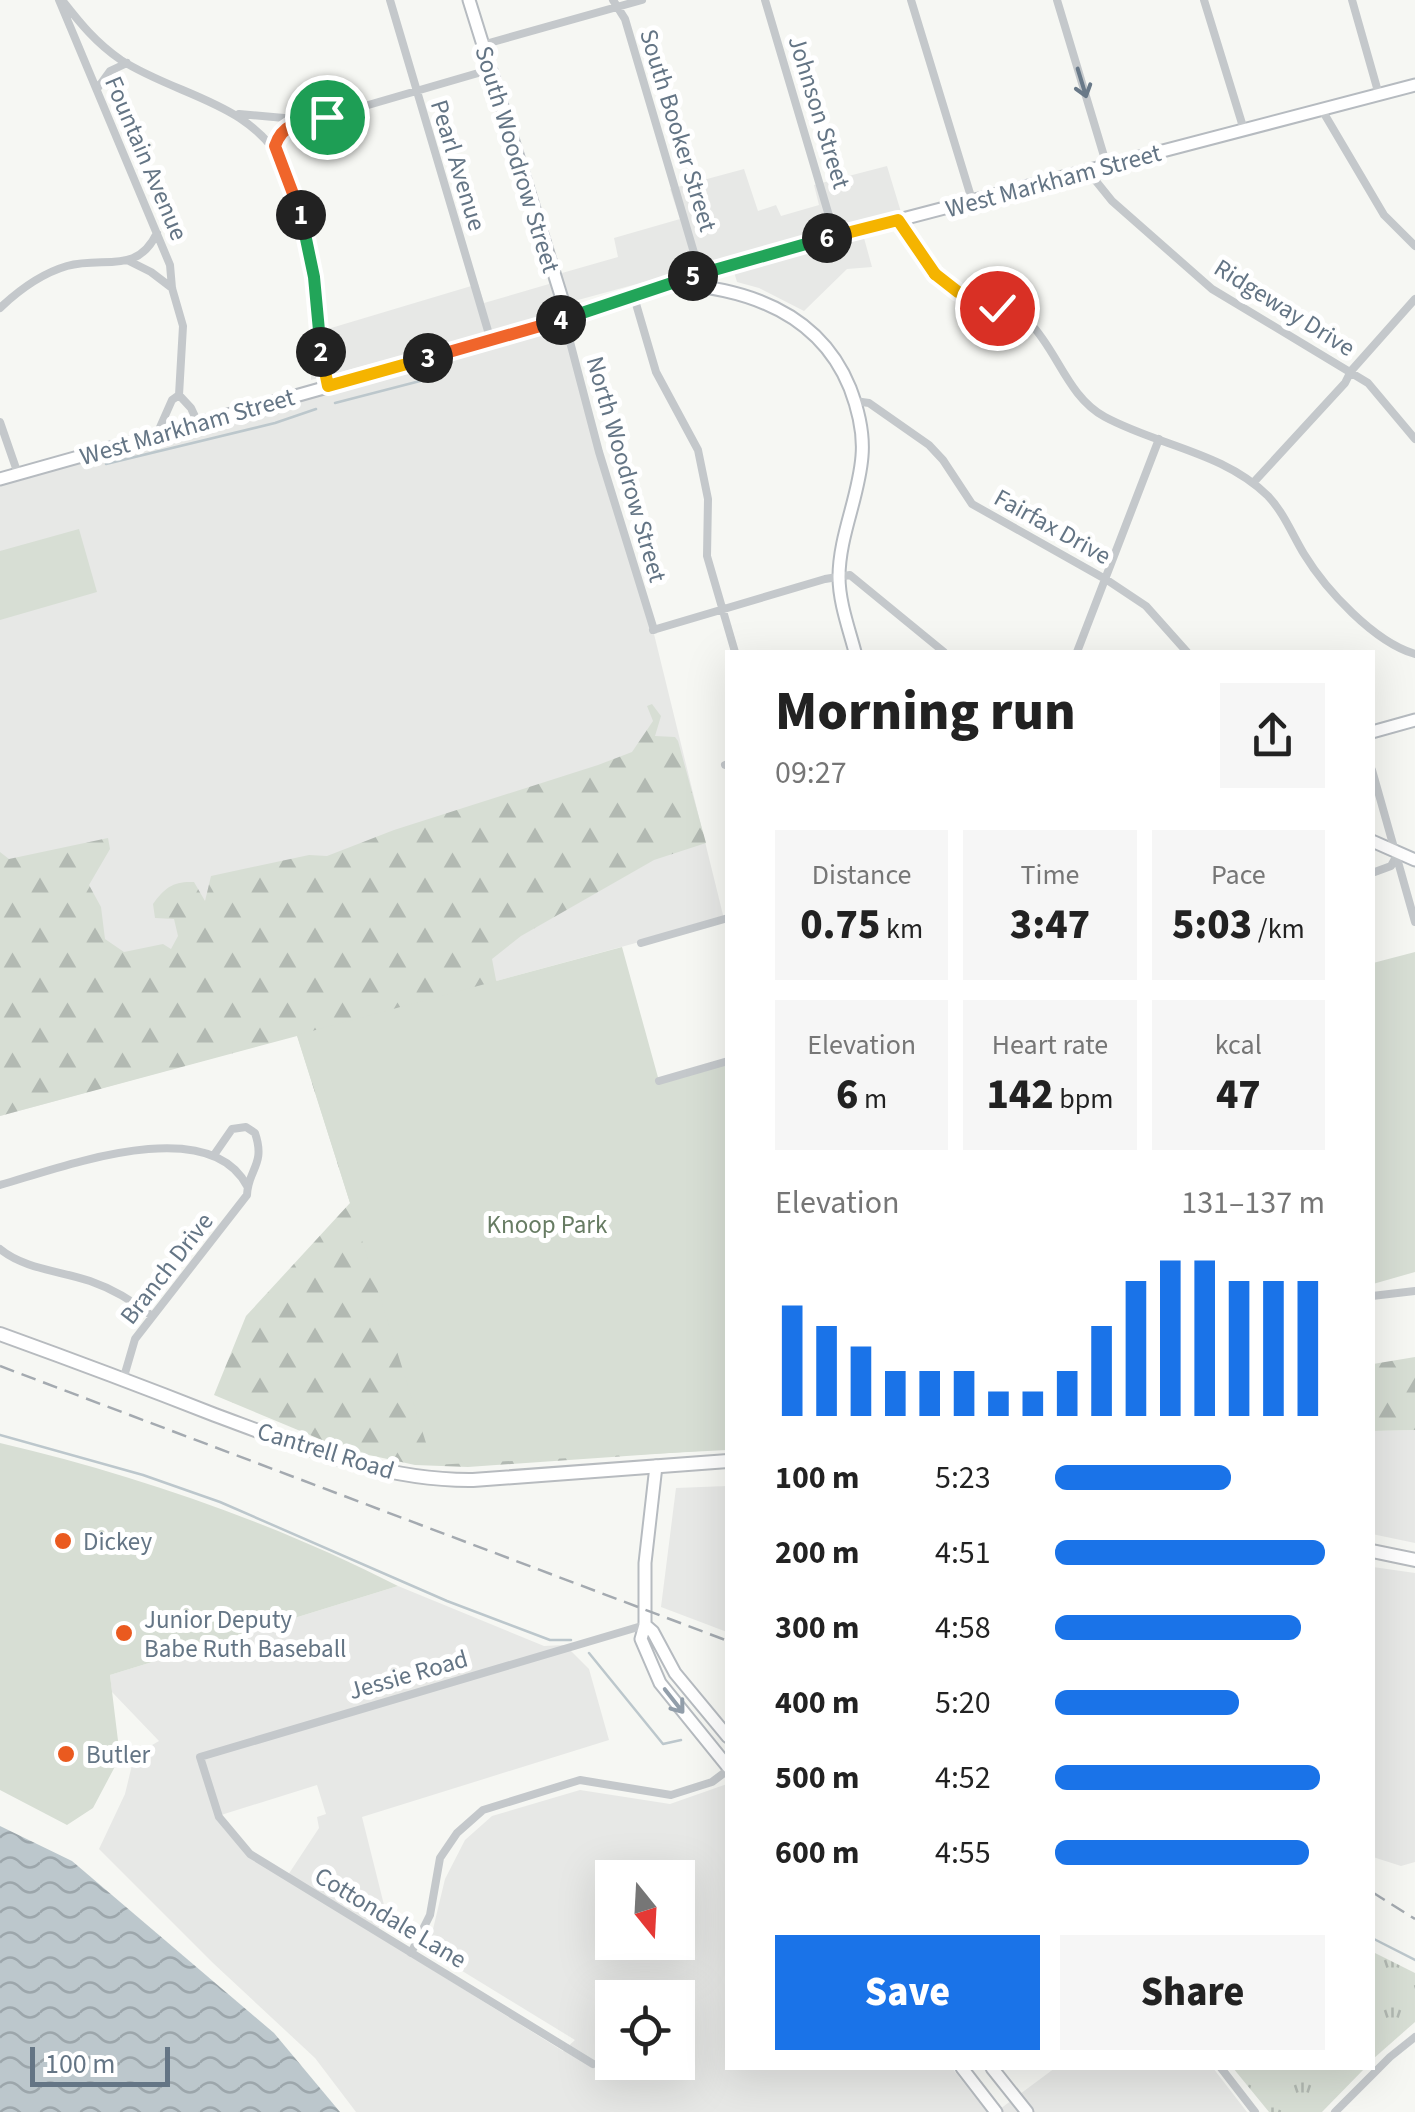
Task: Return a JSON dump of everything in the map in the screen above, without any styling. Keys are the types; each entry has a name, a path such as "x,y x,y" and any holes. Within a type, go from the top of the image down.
{"main road":[{"name":"South Woodrow Street","path":"469,0 566,318"},
{"name":"West Markham Street","path":"0,479 566,318 700,273 1415,85"},
{"path":"671,284 738,292 789,313 833,357 855,401 862,456 839,578 856,650"},
{"path":"1375,731 1415,720"},
{"path":"1375,843 1415,860"},
{"name":"Cantrell Road","path":"0,1334 340,1461 436,1480 509,1479 725,1461"},
{"path":"656,1466 641,1639 655,1674 725,1765"},
{"path":"1375,1551 1415,1560"},
{"path":"645,1626 683,1684 725,1733"},
{"path":"964,2070 996,2112"},
{"path":"994,2070 1027,2112"}],"street":[{"path":"60,0 84,30 127,63 239,114 306,120"},
{"name":"Fountain Avenue","path":"60,0 170,265 183,326 178,395 157,434"},
{"name":"Pearl Avenue","path":"390,0 491,340"},
{"path":"482,45 615,4 642,0"},
{"name":"Johnson Street","path":"765,0 836,236"},
{"path":"912,0 972,200"},
{"path":"1056,0 1107,166"},
{"path":"1204,0 1244,130"},
{"path":"1352,0 1378,95"},
{"name":"South Booker Street","path":"615,4 625,20 700,273"},
{"path":"98,89 110,71 127,63"},
{"path":"276,152 283,130 306,120 493,69"},
{"path":"1322,110 1384,216 1415,246"},
{"path":"239,114 276,152 290,180 306,230 328,386"},
{"name":"Ridgeway Drive","path":"1087,170 1112,201 1212,289 1351,371 1383,397 1415,439"},
{"path":"898,220 917,251 948,286 972,300 1028,320 1075,389 1095,410 1203,454 1253,483 1281,512 1313,567 1343,601 1382,637 1415,654"},
{"path":"129,262 146,251 157,233"},
{"path":"1,306 59,269 98,261 129,262 172,288"},
{"path":"634,297 656,372 698,450 708,499 707,556 734,650"},
{"path":"1253,483 1346,383 1351,371 1415,299"},
{"name":"North Woodrow Street","path":"566,318 600,452 653,630 722,609"},
{"path":"178,395 191,408 198,423"},
{"name":"Fairfax Drive","path":"855,401 869,403 929,445 972,504 1107,580 1155,614 1184,650"},
{"path":"0,422 18,474"},
{"path":"1078,650 1160,439"},
{"path":"722,609 850,575 942,650"},
{"path":"1375,780 1415,922"},
{"path":"1375,872 1390,866 1397,854"},
{"path":"641,943 725,919"},
{"path":"659,1082 725,1062"},
{"name":"Branch Drive","path":"123,1380 131,1346 248,1190 260,1158 253,1130 240,1126 232,1129 214,1155"},
{"path":"0,1185 128,1150 214,1155 236,1169 247,1186"},
{"path":"0,1248 30,1264 119,1293 152,1316"},
{"path":"1375,1296 1415,1291"},
{"name":"Jessie Road","path":"205,1774 200,1757 645,1626"},
{"path":"411,1953 430,1915 440,1858 457,1832 483,1810 580,1780 671,1795 712,1782 725,1771"},
{"name":"Cottondale Lane","path":"205,1774 220,1818 250,1854 592,2064"},
{"path":"1335,2112 1415,2036"},
{"path":"1223,2070 1255,2112"}],"shaded area":[{"path":"887,166 901,212 556,306 556,314 311,380 311,334 478,284 484,303 549,284 548,277 618,257 614,238 680,219 670,189 744,169 758,211 776,205 781,216 819,205 814,185"},
{"path":"864,238 872,267 847,269 804,311 759,288 737,282 734,272"},
{"path":"568,318 590,420 653,630 724,919 0,1116 0,479"},
{"path":"1415,1430 1415,1543 1375,1535 1375,1431"},
{"path":"725,1486 725,1631 661,1607 676,1488"},
{"path":"1375,1567 1415,1573 1415,1862 1401,1866 1375,1858"},
{"path":"398,1586 544,1646 565,1645 589,1669 609,1740 362,1817 386,1913 378,1929 288,1875 319,1828 317,1817 326,1814 317,1785 218,1818 249,1856 563,2051 575,2040 428,1950 445,1879 465,1840 492,1816 580,1790 670,1804 725,1785 725,2070 954,2070 987,2112 356,2112 315,2058 99,1849 125,1794 132,1765 159,1741 112,1692 110,1675"},
{"path":"1052,2070 1215,2070 1247,2112 996,2112"}],"green space":[{"path":"79,529 97,592 0,620 0,551"},
{"path":"652,704 661,716 655,736 675,737 678,741 706,843 654,860 521,936 492,959 496,980 725,1449 468,1467 415,1465 346,1450 214,1395 246,1316 350,1203 297,1036 0,1116 0,852 9,859 108,838 110,849 89,885 101,907 105,939 124,952 163,944 171,949 178,936 174,919 155,918 153,904 170,886 194,882 205,901 211,876 309,855 327,856 394,830 598,765 632,752 653,721 647,706"},
{"name":"Knoop Park","path":"622,947 659,1081 725,1062 725,1450 433,1465 297,1035"},
{"path":"1415,952 1415,1272 1375,1283 1375,962"},
{"path":"1415,1357 1415,1430 1375,1431 1375,1364"},
{"name":"Junior Deputy Babe Ruth Baseball","path":"0,1443 203,1502 303,1541 398,1586 110,1675 120,1757 93,1808 67,1825 0,1790"},
{"path":"1375,1953 1415,1973 1415,2022 1375,2057"},
{"path":"1235,2070 1363,2070 1322,2112 1269,2112"}],"water":[{"path":"0,1826 72,1861 274,2033 340,2112 0,2112"}],"waterway":[{"path":"335,403 420,381"},
{"path":"106,464 275,423 316,409"},
{"path":"0,1435 143,1475 220,1502 447,1601 550,1640 571,1640"},
{"path":"589,1653 663,1744 681,1740"},
{"path":"1375,1940 1415,1960"}],"railway":[{"path":"0,1366 725,1640"},
{"path":"1375,1894 1415,1919"}],"place":[{"name":"Dickey","path":"63,1541"},
{"name":"Junior Deputy Babe Ruth Baseball","path":"124,1633"},
{"name":"Butler","path":"66,1754"}],"route":[{"path":"327,117 290,124 279,134 275,146 306,230 328,386 564,319 712,269 898,220 917,251 948,286 997,308"}]}
